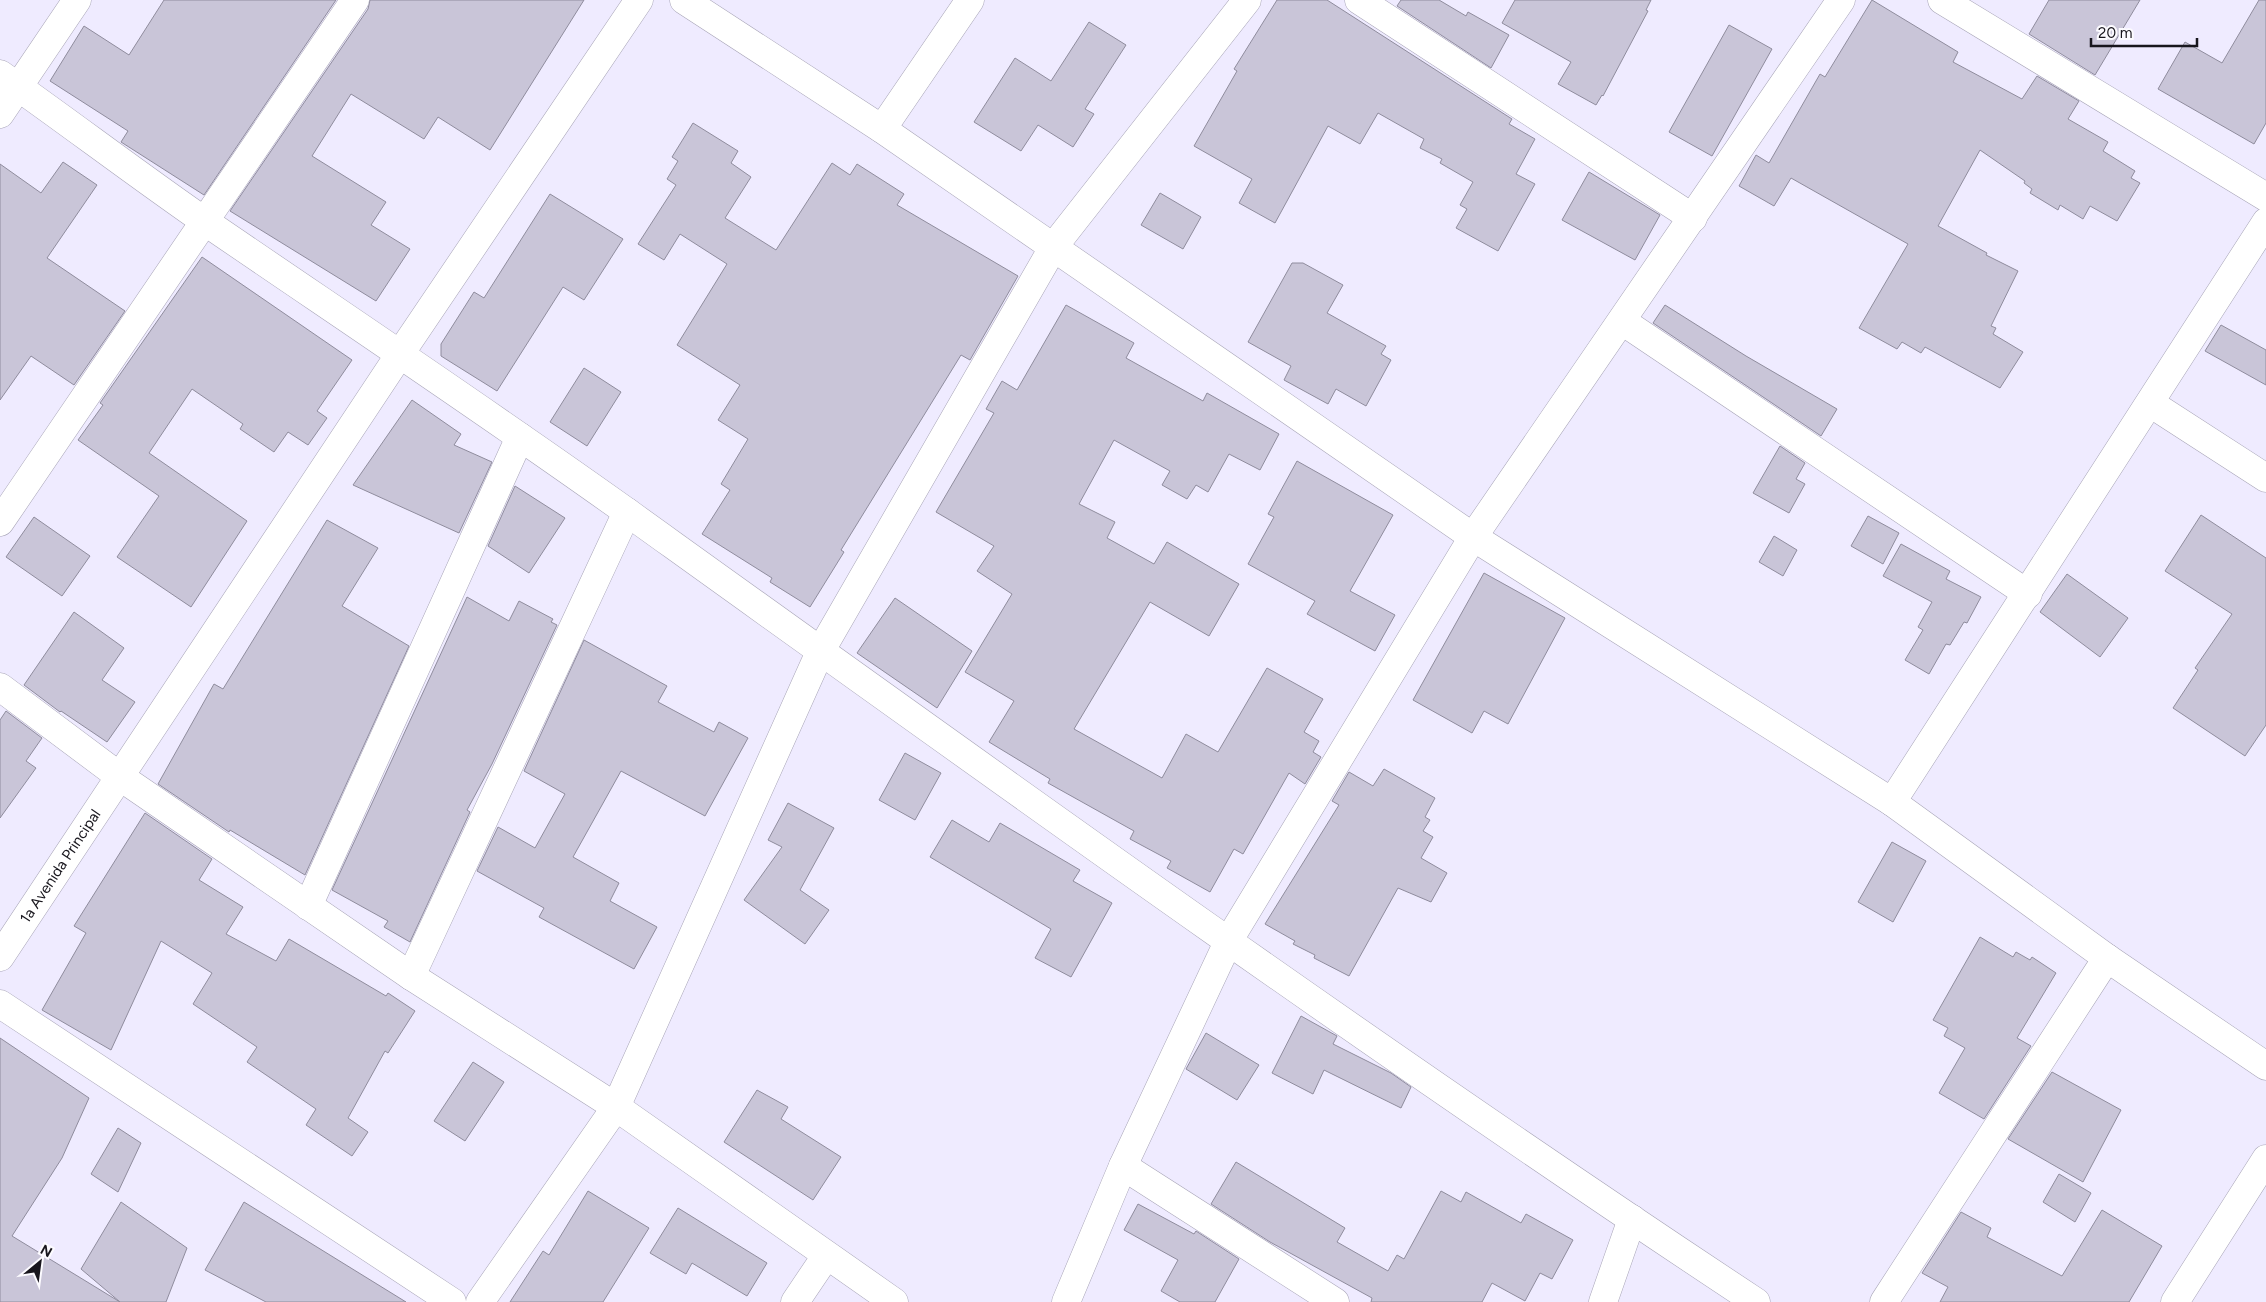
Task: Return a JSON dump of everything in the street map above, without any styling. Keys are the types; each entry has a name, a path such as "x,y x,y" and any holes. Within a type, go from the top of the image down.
{"street":[{"path":"0,114 9,80 76,0"},
{"path":"0,522 355,0"},
{"name":"1a Avenida Principal","path":"0,956 400,354 640,0"},
{"path":"684,0 882,129 1054,246 1473,537 1892,802 2107,958 2266,1066"},
{"path":"882,129 970,0"},
{"path":"480,1302 616,1108 820,652 1054,246 1247,0"},
{"path":"1359,0 1693,218"},
{"path":"1066,1302 1123,1166 1229,940 1473,537 1841,0"},
{"path":"1942,0 2266,197"},
{"path":"9,80 204,220 520,437 820,652 1229,940 1632,1220 1756,1302"},
{"path":"1892,802 2028,594 2266,222"},
{"path":"1622,321 2028,594"},
{"path":"2150,403 2266,478"},
{"path":"308,906 520,437"},
{"path":"411,976 626,512"},
{"path":"0,687 120,776 308,906 411,976 616,1108 894,1302"},
{"path":"1884,1302 2107,958"},
{"path":"0,1004 452,1302"},
{"path":"2177,1301 2266,1159"},
{"path":"1123,1166 1335,1302"},
{"path":"1603,1302 1632,1220"},
{"path":"794,1302 826,1256"}],"building":[{"path":"164,0 336,0 204,195 121,142 128,131 50,81 84,26 129,55"},
{"path":"370,0 584,0 490,150 438,117 424,139 351,94 312,156 386,202 371,225 410,249 376,301 230,211 368,9"},
{"path":"1277,0 1327,0 1512,119 1509,124 1535,139 1516,174 1535,184 1498,251 1456,228 1467,209 1460,205 1473,182 1440,163 1442,159 1420,148 1424,139 1378,113 1360,144 1328,126 1275,223 1239,203 1252,179 1194,146 1237,71 1234,69"},
{"path":"1401,0 1439,0 1466,16 1468,12 1509,35 1491,68 1397,6"},
{"path":"1515,0 1651,0 1646,10 1648,11 1603,96 1596,105 1558,84 1571,62 1502,23"},
{"path":"1872,0 1958,52 1953,62 2022,99 2037,76 2079,101 2068,119 2108,142 2103,151 2135,171 2131,178 2140,183 2117,221 2090,206 2083,219 2060,205 2058,210 2030,193 2032,189 2024,183 2025,181 1980,150 1938,226 1987,253 1986,255 2018,271 1991,326 1996,328 1993,334 2023,352 2000,388 1925,347 1921,353 1902,342 1897,349 1859,328 1908,244 1791,178 1774,206 1739,186 1756,155 1769,163 1820,74 1825,77"},
{"path":"2049,0 2140,0 2095,75 2029,34"},
{"path":"2259,0 2266,0 2266,123 2254,144 2158,89 2185,42 2222,63"},
{"path":"1089,22 1126,45 1085,109 1094,114 1073,147 1038,125 1021,151 974,122 1015,58 1051,81"},
{"path":"1729,25 1772,49 1712,156 1669,132"},
{"path":"693,123 738,151 731,163 751,177 725,218 776,250 832,163 850,175 857,164 904,194 897,205 1018,276 970,360 961,355 841,550 844,552 810,607 770,582 772,578 702,534 730,490 721,484 748,439 718,420 740,385 677,345 727,264 680,234 664,260 638,244 676,185 667,179 678,161 672,157"},
{"path":"63,162 97,185 47,258 125,311 74,385 31,356 0,400 0,164 41,193"},
{"path":"1589,172 1660,215 1635,260 1562,220"},
{"path":"1160,193 1201,217 1183,249 1141,225"},
{"path":"550,194 623,239 584,300 563,287 497,391 441,356 441,344 474,292 484,298"},
{"path":"202,257 352,360 317,411 327,418 308,445 288,432 274,452 240,429 243,424 192,389 149,453 247,521 191,607 117,557 159,496 78,440 103,405 100,403"},
{"path":"1292,263 1303,263 1343,285 1327,313 1386,346 1381,354 1391,360 1366,406 1336,389 1328,404 1284,380 1291,366 1248,342"},
{"path":"1066,305 1134,343 1126,358 1203,401 1207,393 1279,434 1260,470 1229,454 1208,492 1196,485 1187,499 1162,485 1170,471 1114,440 1079,504 1115,522 1107,538 1154,564 1167,542 1239,584 1209,636 1150,602 1074,729 1162,778 1186,734 1218,752 1267,668 1323,699 1304,732 1319,741 1313,752 1321,757 1305,784 1289,773 1243,854 1234,849 1210,892 1167,868 1171,861 1130,839 1134,831 1048,783 1050,779 989,742 1014,701 965,672 1012,594 977,571 994,546 936,512 994,413 986,409 1002,381 1017,390"},
{"path":"1665,305 1746,356 1837,409 1821,436 1653,323"},
{"path":"2221,325 2266,350 2266,385 2205,351"},
{"path":"584,368 621,392 587,446 550,422"},
{"path":"412,400 461,434 454,445 492,462 459,533 353,485"},
{"path":"1780,446 1805,463 1796,479 1805,484 1789,513 1753,493"},
{"path":"1297,461 1393,515 1350,591 1395,615 1375,651 1307,614 1315,601 1248,564 1274,517 1268,514"},
{"path":"515,486 565,518 529,573 488,546"},
{"path":"2201,515 2266,558 2266,725 2245,756 2173,708 2198,670 2195,668 2232,614 2165,571"},
{"path":"1868,516 1899,533 1883,564 1851,546"},
{"path":"34,517 90,556 62,596 6,557"},
{"path":"327,520 378,548 342,606 409,646 305,875 230,830 229,832 158,784 214,684 223,689"},
{"path":"1774,536 1797,550 1783,576 1759,562"},
{"path":"1901,544 1950,571 1946,579 1981,597 1967,623 1964,622 1950,645 1946,644 1929,674 1905,660 1923,630 1918,627 1932,602 1883,576"},
{"path":"1484,573 1565,618 1508,724 1484,711 1472,733 1413,700"},
{"path":"2067,574 2128,618 2100,657 2040,612"},
{"path":"467,597 509,621 519,601 553,619 551,622 557,625 492,764 467,810 470,812 410,942 384,927 388,921 332,890"},
{"path":"895,598 972,651 937,708 857,653"},
{"path":"74,612 124,648 102,680 135,702 107,742 60,712 24,685"},
{"path":"584,640 667,686 658,702 714,732 719,722 748,738 705,816 621,771 573,857 619,883 610,901 657,927 634,969 539,917 544,908 477,871 498,827 535,848 565,794 524,771"},
{"path":"6,711 42,738 26,761 36,768 0,818 0,720"},
{"path":"905,753 941,773 915,820 879,800"},
{"path":"1384,769 1435,798 1425,817 1430,820 1423,831 1433,837 1421,858 1447,873 1431,902 1398,888 1349,976 1314,958 1315,955 1293,944 1295,941 1265,924 1339,805 1332,801 1349,772 1373,786"},
{"path":"788,803 834,828 800,890 829,910 805,944 744,900 782,847 768,840"},
{"path":"145,813 212,859 199,880 243,907 226,934 276,961 289,939 386,996 388,993 415,1011 388,1053 385,1051 348,1118 368,1132 352,1156 306,1125 316,1109 247,1062 257,1047 193,1004 212,973 161,941 111,1050 42,1010 86,933 74,926"},
{"path":"952,820 989,842 1000,823 1080,870 1073,881 1112,903 1071,977 1035,958 1051,929 930,857"},
{"path":"1892,842 1926,861 1893,922 1858,902"},
{"path":"1980,937 2013,957 2016,952 2030,960 2032,957 2056,973 2017,1038 2031,1046 1984,1119 1939,1093 1965,1048 1944,1036 1948,1028 1933,1020"},
{"path":"1301,1016 1337,1036 1333,1044 1391,1073 1411,1087 1401,1108 1324,1070 1313,1094 1272,1073"},
{"path":"1206,1033 1259,1065 1237,1100 1186,1069"},
{"path":"0,1038 89,1098 62,1158 12,1236 120,1302 0,1302"},
{"path":"473,1062 504,1082 465,1141 434,1121"},
{"path":"2052,1072 2121,1110 2083,1182 2008,1139"},
{"path":"757,1090 788,1107 781,1119 841,1157 813,1200 724,1142"},
{"path":"118,1128 141,1143 118,1192 91,1174"},
{"path":"1236,1162 1345,1228 1337,1242 1388,1271 1397,1255 1404,1259 1441,1191 1461,1202 1466,1192 1521,1223 1526,1214 1573,1240 1552,1279 1540,1273 1525,1301 1492,1283 1482,1302 1371,1302 1372,1298 1270,1242 1211,1204"},
{"path":"2059,1174 2091,1193 2075,1222 2043,1202"},
{"path":"588,1191 649,1228 603,1302 510,1302 543,1251 549,1255"},
{"path":"121,1202 187,1248 166,1302 120,1302 81,1269"},
{"path":"244,1202 406,1302 266,1302 205,1270"},
{"path":"1138,1204 1194,1234 1196,1231 1239,1259 1215,1302 1180,1302 1161,1291 1178,1260 1124,1230"},
{"path":"678,1208 767,1263 747,1296 692,1263 686,1274 650,1253"},
{"path":"2102,1210 2162,1246 2129,1302 1940,1302 1948,1287 1922,1273 1961,1212 1991,1228 1987,1237 2062,1276"}]}
